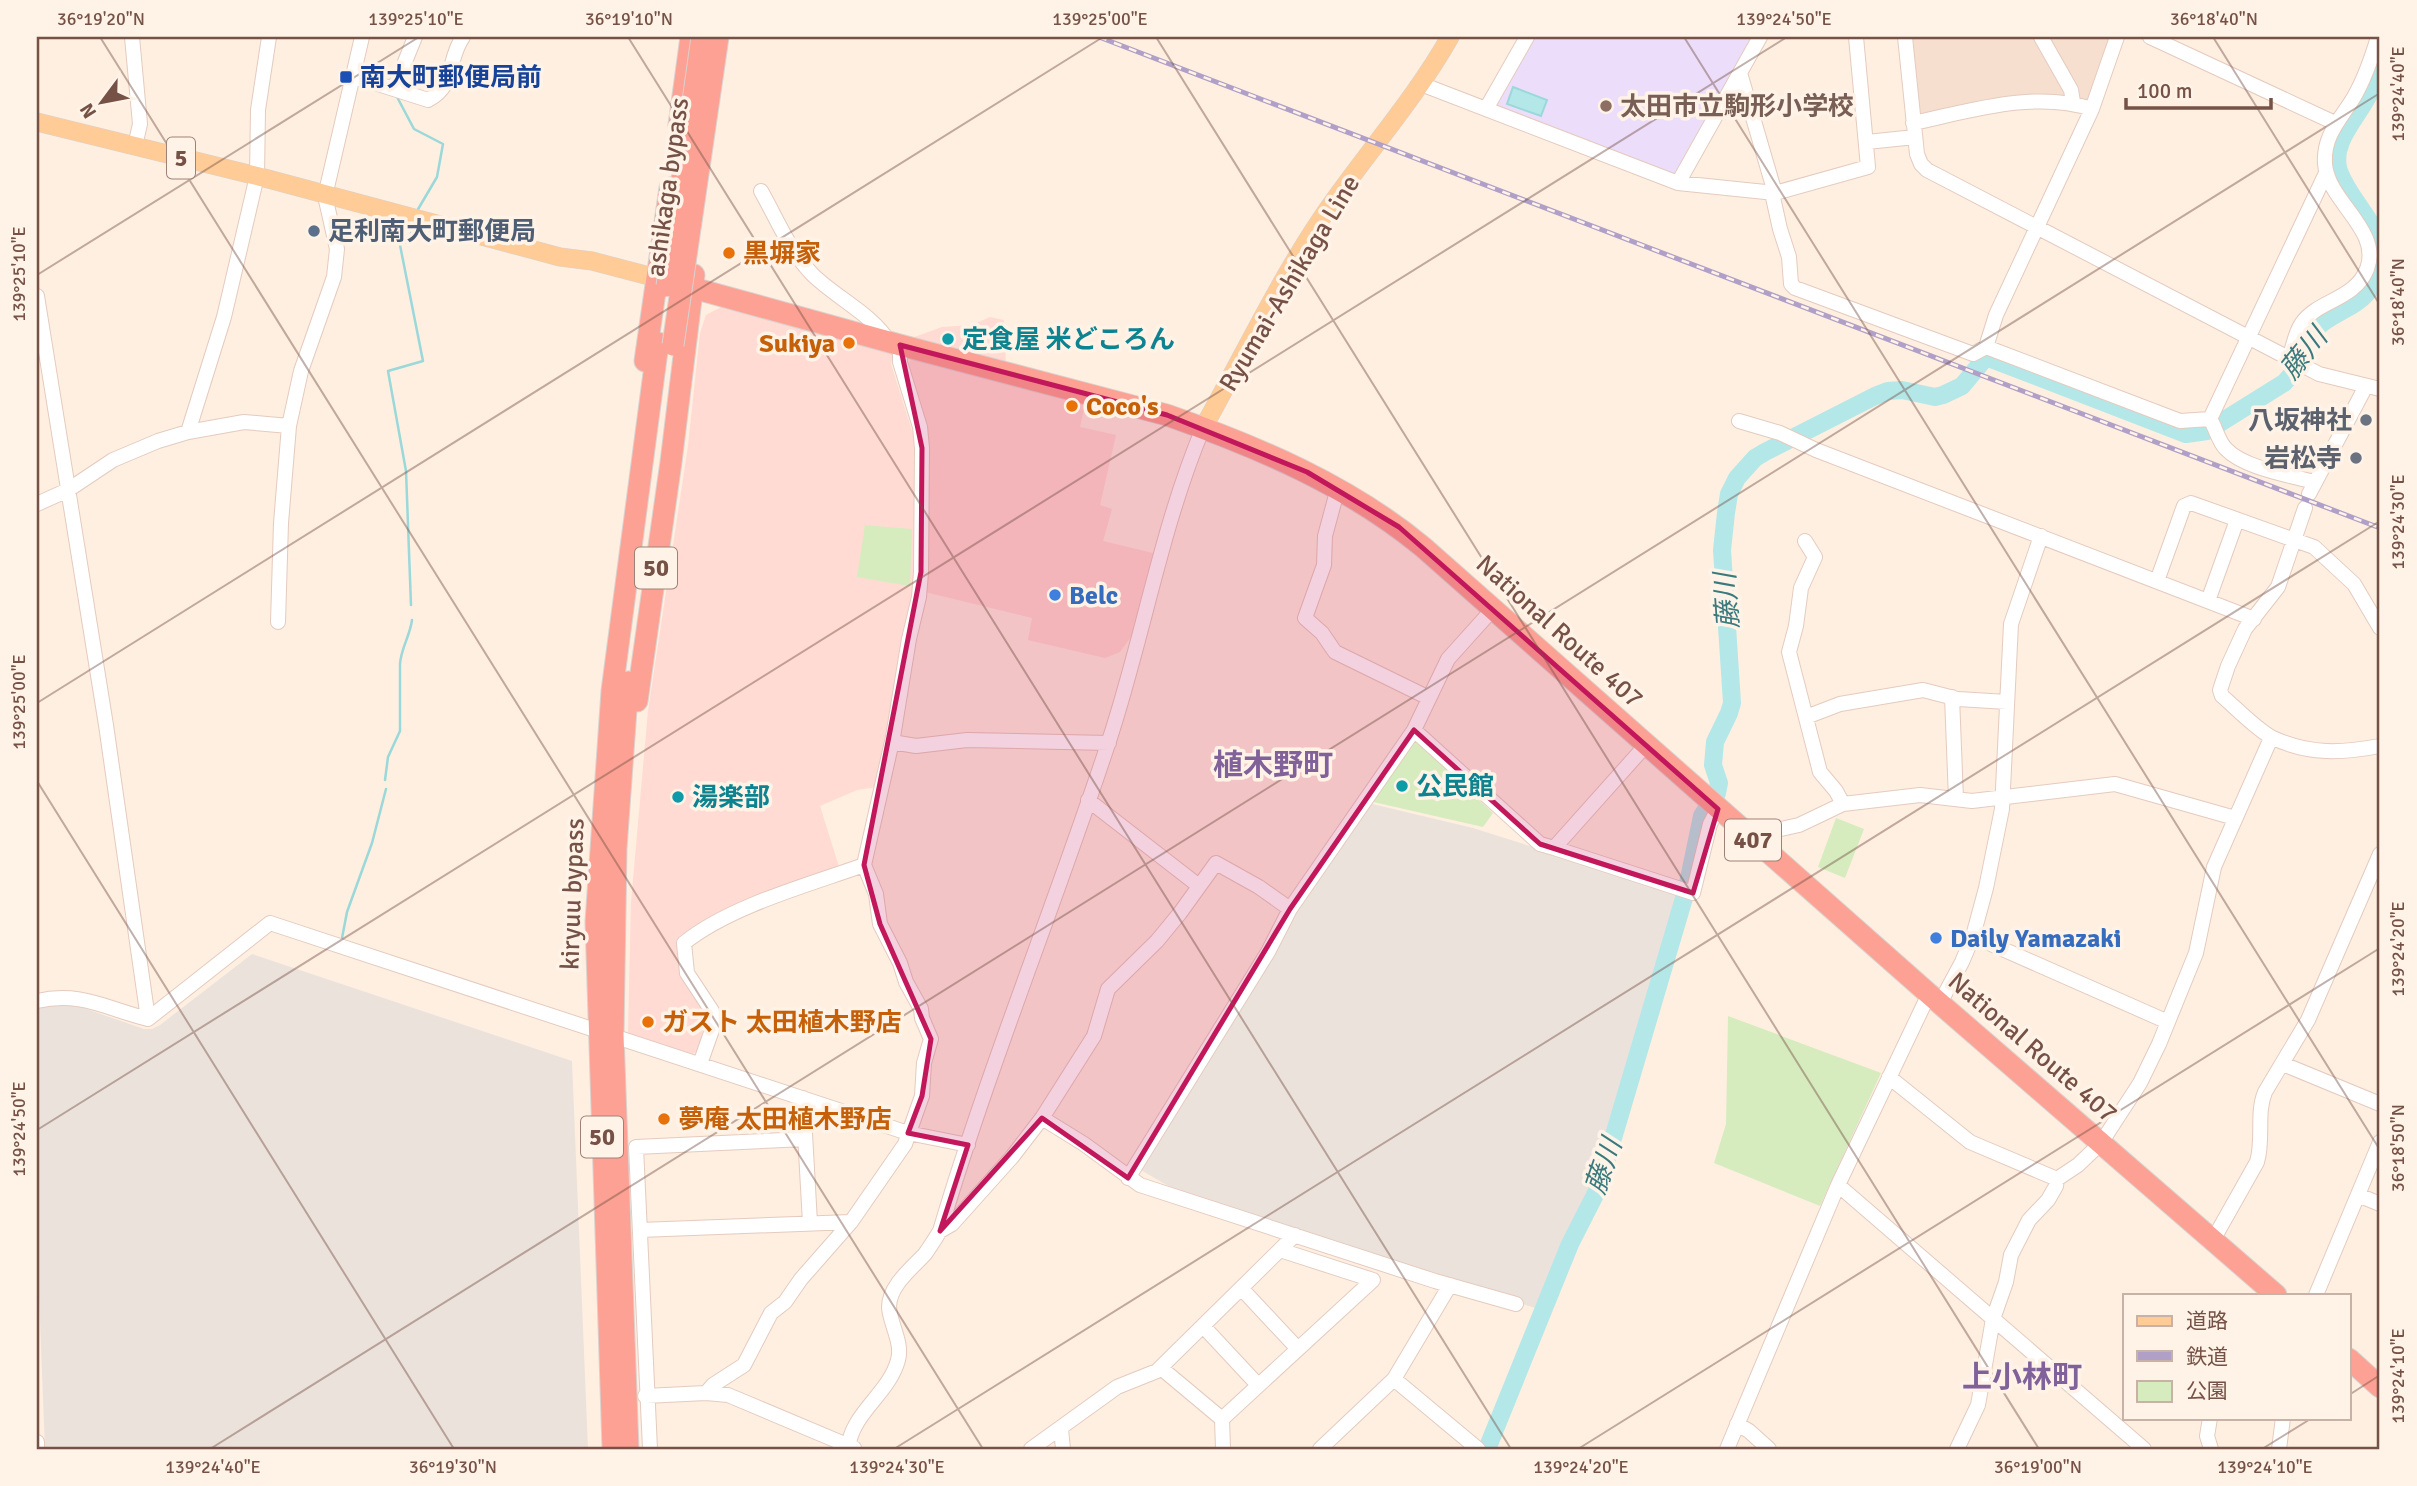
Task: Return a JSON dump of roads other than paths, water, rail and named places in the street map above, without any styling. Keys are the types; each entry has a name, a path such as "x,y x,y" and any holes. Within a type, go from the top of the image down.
{"highway":[{"name":"50","path":"602,825 597,775 601,689 614,567 691,37"},
{"name":"ashikaga bypass","path":"666,344 702,37"},
{"name":"ashikaga bypass","path":"666,344 718,37"},
{"name":"50","path":"616,848 627,790 692,287 729,37"},
{"name":"National Route 407","path":"657,278 895,344 1128,404 1203,428 1338,488 1399,527 2273,1294"},
{"name":"kiryuu bypass","path":"628,1449 606,1033 596,922 614,678 666,344"},
{"name":"kiryuu bypass","path":"613,1449 606,1033 626,693 666,344"},
{"path":"2350,1360 2380,1387"}],"main road":[{"name":"Ryumai-Ashikaga Line","path":"1203,428 1303,249 1329,208 1421,84 1450,37"},
{"name":"5","path":"37,122 257,176 560,257 592,261 657,278"}],"street":[{"path":"132,37 140,124 135,146"},
{"path":"188,432 224,317 257,176 258,110 269,37"},
{"path":"278,622 281,523 289,426 301,371 334,276 337,249 325,196 362,37"},
{"path":"394,89 415,37"},
{"path":"353,76 428,100 438,95 448,81 452,61 463,37"},
{"path":"1486,110 1527,37"},
{"path":"1678,183 1760,37"},
{"path":"1421,84 1678,183 1773,193 1868,167 1856,37"},
{"path":"1905,37 1914,130 1921,164 1927,170 2319,374 2373,388 2309,495 2278,587 2245,629 2220,690 2222,696 2271,738 2311,750 2342,753 2380,747"},
{"path":"2041,37 2071,90 2073,102"},
{"path":"1986,348 1996,315 2092,109 2117,37"},
{"path":"2150,37 2174,42 2335,123"},
{"path":"2210,419 2326,173 2326,148 2335,123 2353,99 2365,76 2378,37"},
{"path":"1740,73 1789,257 1791,284 1795,288 1969,354 1986,348 2180,421 2210,419"},
{"path":"1867,142 1987,107 2053,100 2073,102 2092,109"},
{"path":"2290,359 2302,323 2355,288 2365,275 2369,262 2370,247 2326,173"},
{"path":"706,1393 713,1385 744,1365 771,1313 785,1302 851,1222 905,1144 922,1096 924,1063 932,1039 922,1018 922,1009 906,982 880,924 876,894 864,865 892,742 909,639 919,597 923,503 920,427 895,344 882,330 815,277 801,262 761,191"},
{"path":"37,296 106,725 148,1018"},
{"path":"2210,419 2228,452 2266,469 2309,495"},
{"path":"1739,421 1780,433 1816,450 2254,619"},
{"path":"37,504 68,490 113,460 158,441 188,432 244,422 289,426"},
{"path":"645,1396 706,1393 728,1395 851,1448 855,1423 890,1376 898,1359 898,1345 889,1306 892,1294 940,1231 1109,743 1184,472 1203,428"},
{"path":"1338,488 1325,536 1324,565 1305,618 1322,633 1335,652 1429,698"},
{"path":"2157,581 2184,506 2191,503 2314,547 2354,584 2380,628"},
{"path":"2208,601 2237,520"},
{"path":"1727,1449 1838,1185 1889,1077 1934,999 1962,962 1973,936 2002,809 2011,624 2041,536"},
{"path":"1805,541 1815,557 1801,588 1789,652 1820,772 1843,804"},
{"path":"1128,1178 1268,952 1290,909 1414,730 1448,659 1493,609"},
{"path":"1806,718 1840,704 1929,690 1952,697 2007,702"},
{"path":"1952,697 1956,799"},
{"path":"1414,730 1540,844 1684,891 1693,893 1710,824 1718,809"},
{"path":"2057,1179 2078,1166 2101,1143 2140,1083 2196,953 2214,867 2271,738"},
{"path":"892,742 916,746 975,740 1109,743"},
{"path":"1554,848 1646,746"},
{"path":"1749,836 1799,824 1843,804 1920,796 1972,801 2115,784 2235,818"},
{"path":"1088,800 1199,886"},
{"path":"2213,1240 2258,1162 2261,1150 2261,1102 2308,1020 2377,874 2380,854"},
{"path":"940,1231 952,1224 1012,1157 1042,1118 1094,1036 1108,989 1157,941 1216,863 1259,887 1290,909"},
{"path":"700,1064 713,1027 712,1011 687,973 684,943 712,924 864,865"},
{"path":"148,1018 270,923 908,1133 968,1145"},
{"path":"1973,936 2168,1022"},
{"path":"37,1001 48,998 83,998 148,1018"},
{"path":"2283,1064 2380,1104"},
{"path":"1889,1077 1970,1142 2057,1179"},
{"path":"803,1098 810,1223"},
{"path":"1042,1118 1084,1144 1140,1185 1516,1304"},
{"path":"650,1449 645,1396 636,1147 805,1139"},
{"path":"2316,1294 2380,1142"},
{"path":"1957,1449 1978,1405 1993,1319 2006,1282 2011,1255 2029,1220 2048,1200 2057,1179"},
{"path":"1838,1185 2144,1449"},
{"path":"2358,1195 2380,1204"},
{"path":"640,1230 851,1222"},
{"path":"1031,1449 1116,1387 1161,1368 1295,1235"},
{"path":"1222,1419 1373,1280 1280,1250"},
{"path":"1320,1449 1394,1379 1450,1284"},
{"path":"1241,1288 1298,1349"},
{"path":"1203,1326 1258,1385"},
{"path":"1161,1368 1222,1419 1223,1449"},
{"path":"1394,1379 1478,1449"},
{"path":"2210,1420 2207,1436 2211,1449"},
{"path":"2279,1449 2283,1420"},
{"path":"1737,1424 1769,1449"},
{"path":"1061,1429 1063,1449"},
{"path":"37,1442 37,1449"}],"water":[{"path":"1513,87 1547,100 1541,116 1507,104"}],"waterway":[{"name":"藤川","path":"2380,56 2372,88 2342,138 2337,160 2343,180 2380,241"},
{"path":"396,95 414,129 443,144 437,177 417,211"},
{"path":"411,605 406,471 388,371 423,361 399,240 409,243 412,229"},
{"name":"藤川","path":"1487,1449 1570,1244 1598,1189 1687,888 1702,816 1717,793 1719,783 1713,765 1715,742 1732,703 1722,550 1729,494 1737,478 1755,458 1765,452 1875,396 1902,390 1935,397 1962,386 1986,357 2186,434 2207,431 2284,383 2295,370 2306,344 2319,325 2361,299 2371,288 2380,269"},
{"path":"385,780 388,757 400,731 400,664 412,620"},
{"path":"342,938 347,912 372,843 386,789"}],"railway":[{"path":"1099,37 2380,528"}],"place":[{"name":"南大町郵便局前","path":"346,77"},
{"name":"太田市立駒形小学校","path":"1606,106"},
{"name":"足利南大町郵便局","path":"314,231"},
{"name":"黒塀家","path":"729,253"},
{"name":"定食屋 米どころん","path":"948,339"},
{"name":"Sukiya","path":"849,343"},
{"name":"Coco's","path":"1072,406"},
{"name":"八坂神社","path":"2366,420"},
{"name":"岩松寺","path":"2356,458"},
{"name":"Belc","path":"1055,595"},
{"name":"公民館","path":"1402,786"},
{"name":"湯楽部","path":"678,797"},
{"name":"Daily Yamazaki","path":"1936,938"},
{"name":"ガスト 太田植木野店","path":"648,1022"},
{"name":"夢庵 太田植木野店","path":"664,1119"}],"district":[{"name":"植木野町","path":"1273,765"},
{"name":"上小林町","path":"2022,1377"}]}
